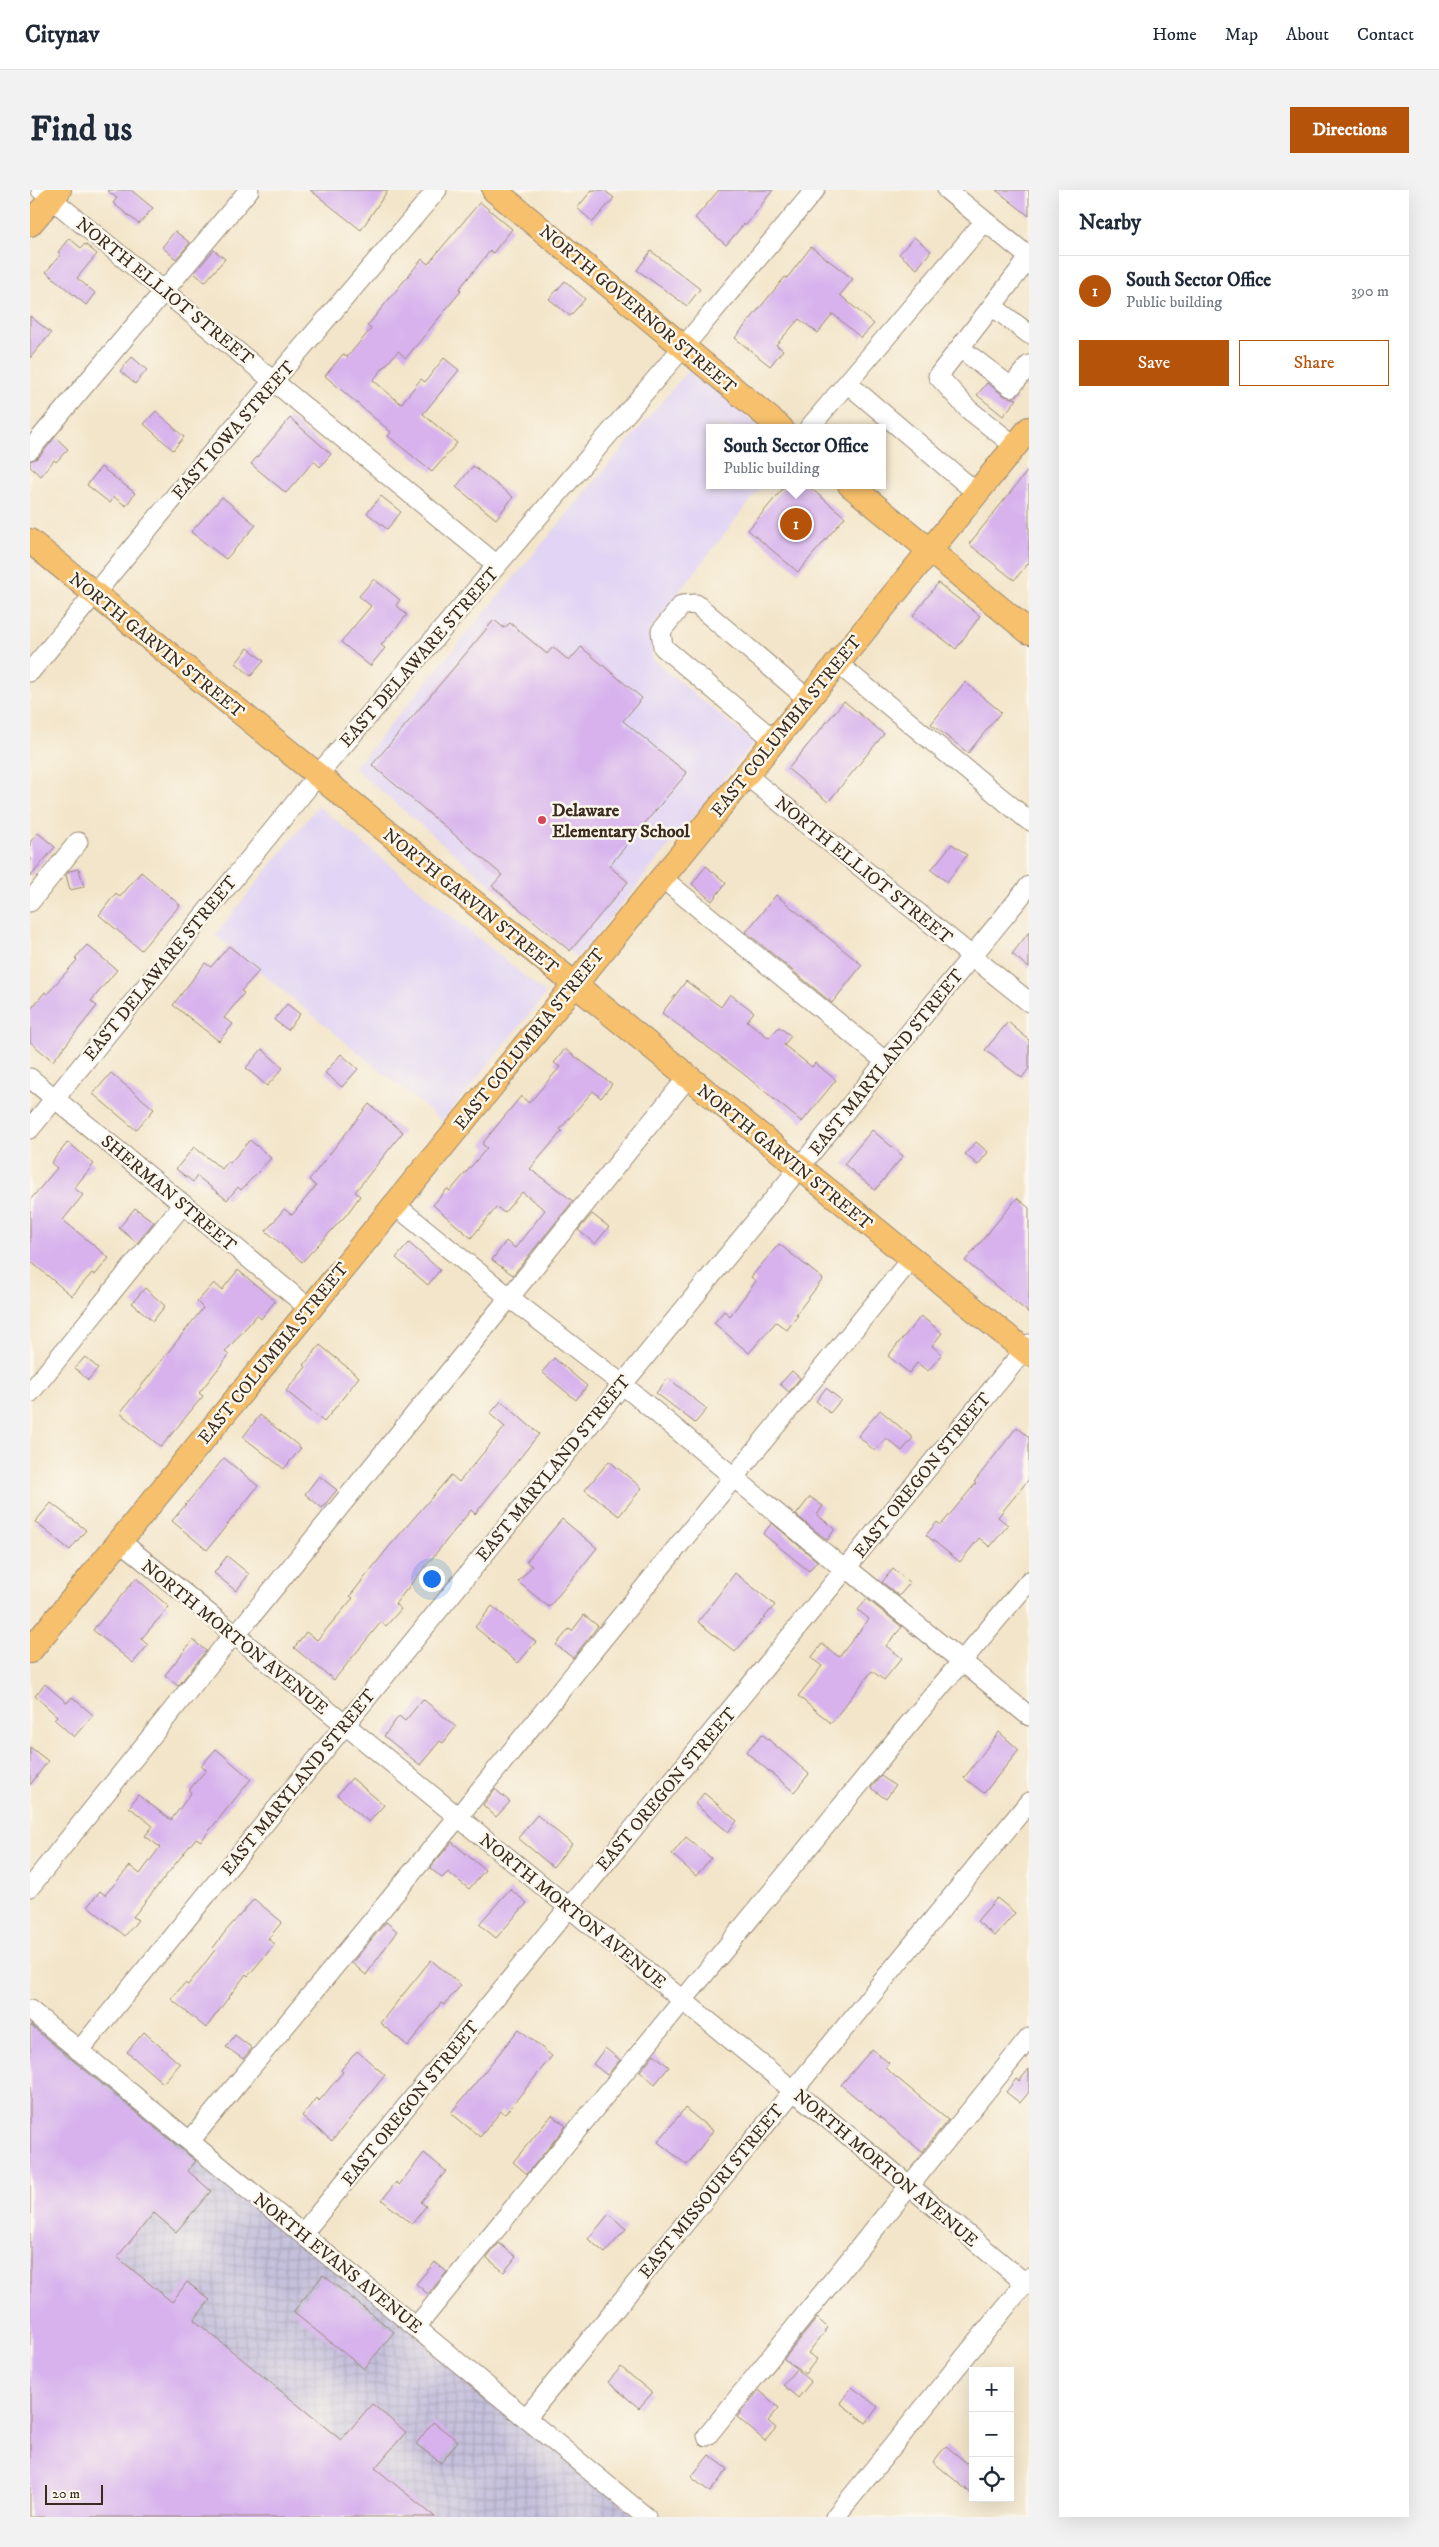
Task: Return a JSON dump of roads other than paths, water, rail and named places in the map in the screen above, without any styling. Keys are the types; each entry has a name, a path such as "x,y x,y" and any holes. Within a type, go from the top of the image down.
{"main road":[{"name":"NORTH GOVERNOR STREET","path":"494,190 776,424"},
{"path":"30,224 51,193"},
{"name":"EAST COLUMBIA STREET","path":"30,1651 308,1308 1022,437"},
{"path":"855,489 1029,632"},
{"name":"NORTH GARVIN STREET","path":"30,541 799,1169 1027,1350"}],"street":[{"path":"30,450 249,190"},
{"name":"EAST IOWA STREET","path":"30,672 94,593 276,382 437,190"},
{"name":"EAST DELAWARE STREET","path":"30,1129 317,776 815,190"},
{"path":"947,190 1029,258 938,376 968,409 1022,437"},
{"name":"NORTH ELLIOT STREET","path":"51,193 164,290 497,564"},
{"path":"813,424 985,221"},
{"path":"992,306 1029,334"},
{"path":"960,348 1011,387 1029,365"},
{"path":"847,383 977,493"},
{"path":"774,740 663,647 661,631 682,605 696,604 808,699"},
{"path":"837,662 1029,821"},
{"name":"NORTH ELLIOT STREET","path":"746,775 1029,1002"},
{"path":"30,902 78,842"},
{"path":"662,878 886,1062"},
{"name":"EAST MARYLAND STREET","path":"79,2051 1029,886"},
{"path":"30,1887 688,1077"},
{"name":"SHERMAN STREET","path":"30,1078 308,1308"},
{"path":"30,1393 183,1204"},
{"path":"395,1204 510,1298 622,1384 846,1569 1029,1716"},
{"path":"190,2142 458,1817 911,1259"},
{"name":"EAST OREGON STREET","path":"303,2233 1027,1350"},
{"name":"NORTH MORTON AVENUE","path":"120,1541 343,1726 458,1817 1027,2280"},
{"path":"416,2327 1029,1581"},
{"name":"EAST MISSOURI STREET","path":"526,2418 1029,1802"},
{"name":"NORTH EVANS AVENUE","path":"30,2010 646,2517"},
{"path":"707,2436 908,2185 1029,2038"},
{"path":"835,2517 1027,2280"}],"place":[{"name":"South Sector Office","path":"796,524"},
{"name":"Delaware Elementary School","path":"542,820"}]}
